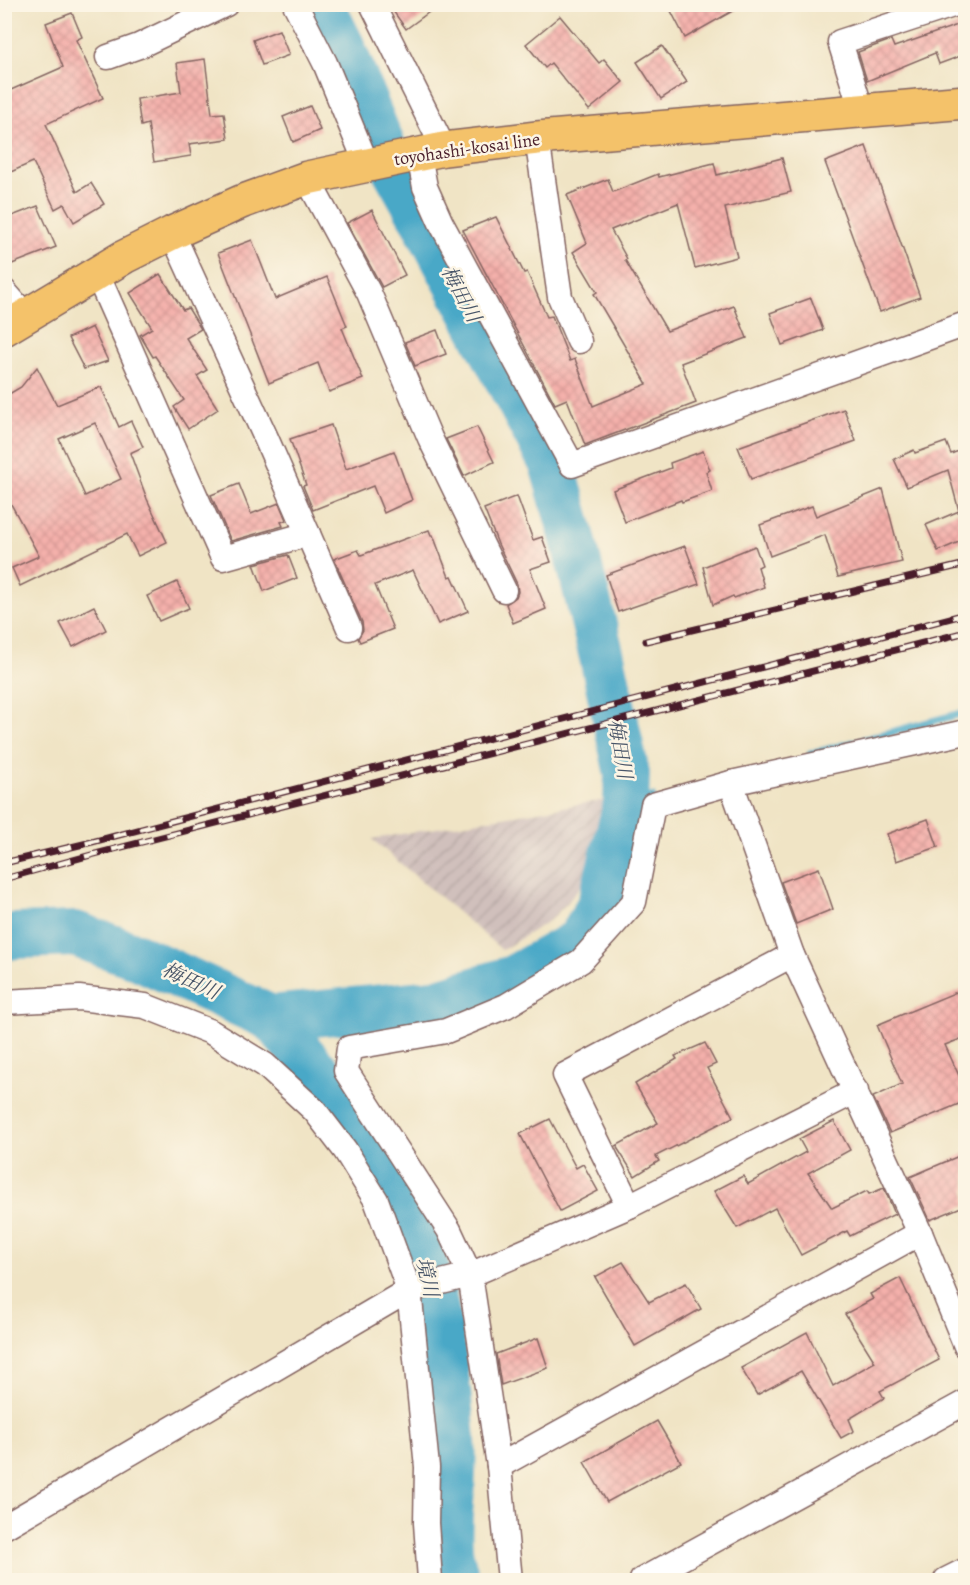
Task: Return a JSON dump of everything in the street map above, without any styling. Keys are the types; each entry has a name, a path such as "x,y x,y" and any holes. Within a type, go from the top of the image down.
{"main road":[{"name":"toyohashi-kosai line","path":"11,311 97,274 124,257 172,233 242,202 307,178 424,154 537,138 966,102"}],"street":[{"path":"108,57 139,46 226,4"},
{"path":"295,4 371,164"},
{"path":"372,4 424,154 425,187 441,223 572,465 966,324"},
{"path":"862,112 840,42 956,4"},
{"path":"537,138 560,297 579,341"},
{"path":"307,178 369,293 430,438 504,590"},
{"path":"172,233 266,438 349,628"},
{"path":"97,274 223,558 308,534"},
{"path":"510,1581 499,1466 470,1275 449,1230 346,1071 349,1048 447,1030 506,1006 581,961 634,902 652,805 731,783 966,732"},
{"path":"731,783 792,955 920,1233 966,1346"},
{"path":"630,1206 564,1075 792,955"},
{"path":"4,1002 79,998 145,1006 211,1032 265,1065 315,1111 345,1150 376,1200 409,1290 426,1456 426,1523 430,1581"},
{"path":"4,1527 409,1290 470,1275 630,1206 856,1091"},
{"path":"499,1466 920,1233"},
{"path":"642,1581 966,1402"},
{"path":"946,1581 966,1570"}],"shaded area":[{"path":"605,800 603,826 594,866 585,880 550,920 502,950 372,839"}],"building":[{"path":"388,4 440,4 406,29"},
{"path":"682,4 745,4 685,38 671,11"},
{"path":"72,13 82,37 76,40 103,98 46,124 77,192 91,183 104,204 74,222 64,204 55,209 33,162 4,175 4,93 63,67 46,23"},
{"path":"560,16 599,63 604,59 623,82 589,110 551,63 545,68 526,44"},
{"path":"966,22 966,54 939,64 935,53 867,81 858,52 891,40 894,47"},
{"path":"279,30 289,55 262,65 253,40"},
{"path":"662,46 687,82 661,99 637,62"},
{"path":"205,59 212,114 224,113 228,139 189,144 191,156 154,162 148,124 141,126 137,99 181,92 177,63"},
{"path":"310,106 320,130 293,142 283,117"},
{"path":"866,146 920,297 880,312 825,162"},
{"path":"782,158 791,192 725,208 737,257 695,268 678,203 611,230 627,259 625,260 667,331 734,306 747,338 681,363 696,403 585,445 567,399 555,404 463,230 496,217 524,273 527,272 547,317 552,316 570,361 575,359 593,406 647,384 594,294 597,292 573,252 587,243 567,195 608,179 613,192 658,174 659,177 714,163 717,175"},
{"path":"38,206 56,247 12,264 4,246 4,219"},
{"path":"372,210 405,275 382,287 347,223"},
{"path":"252,240 275,299 327,277 347,326 342,328 363,379 329,392 318,363 269,383 218,253"},
{"path":"160,274 183,310 188,308 201,329 186,338 207,370 197,376 218,409 188,429 174,407 184,400 140,335 152,328 130,293"},
{"path":"811,298 823,330 782,345 770,313"},
{"path":"92,327 108,361 84,369 68,338"},
{"path":"437,330 446,354 415,366 405,342"},
{"path":"37,367 57,405 101,387 119,427 131,421 143,447 130,453 147,499 167,542 138,556 127,534 20,586 12,568 39,556 4,491 4,397 21,387","holes":["95,423 121,479 85,496 59,439"]},
{"path":"844,409 856,441 751,479 738,447"},
{"path":"331,425 346,469 394,451 412,500 384,513 373,486 313,510 303,486 306,485 290,439"},
{"path":"477,427 494,462 464,476 446,439"},
{"path":"946,442 951,454 966,448 966,539 938,551 926,525 959,511 948,470 907,487 894,459 914,450 915,453"},
{"path":"703,451 710,470 706,472 712,491 682,502 681,500 625,522 613,490 671,468 670,463"},
{"path":"239,484 251,514 279,503 286,520 281,522 283,526 231,541 211,495"},
{"path":"883,489 902,562 838,577 825,535 770,556 760,525 812,506 816,516"},
{"path":"517,496 533,540 542,537 551,562 530,569 546,609 513,623 506,604 516,597 517,584 484,509"},
{"path":"429,530 449,577 452,576 468,611 438,624 413,570 375,585 393,629 360,642 358,638 363,630 362,622 334,559 358,550 361,555"},
{"path":"685,546 699,584 618,612 606,575"},
{"path":"755,546 762,565 758,567 764,587 734,598 733,596 713,605 703,567"},
{"path":"288,555 297,578 264,591 254,564"},
{"path":"177,582 189,608 159,621 147,596"},
{"path":"94,606 106,630 73,647 60,623"},
{"path":"928,819 938,847 896,861 887,834"},
{"path":"819,868 833,909 796,924 781,882"},
{"path":"966,988 966,1037 945,1045 966,1091 966,1101 890,1133 873,1097 902,1084 877,1025"},
{"path":"705,1043 716,1064 707,1068 733,1117 656,1156 659,1161 635,1176 616,1146 658,1123 635,1084 677,1059 675,1056"},
{"path":"550,1119 576,1168 583,1164 598,1191 560,1211 520,1134"},
{"path":"834,1121 850,1150 808,1173 832,1208 867,1191 869,1194 884,1188 895,1214 850,1236 847,1231 801,1255 775,1208 737,1228 714,1191 743,1176 748,1184 806,1152 799,1139"},
{"path":"966,1153 966,1205 930,1220 910,1177"},
{"path":"623,1262 649,1302 686,1283 701,1309 635,1346 595,1277"},
{"path":"900,1278 939,1360 880,1391 884,1398 849,1419 854,1431 841,1438 801,1371 757,1395 741,1368 807,1332 833,1386 875,1362 845,1314 873,1299 870,1294"},
{"path":"538,1338 548,1368 501,1385 496,1354"},
{"path":"657,1421 681,1462 607,1502 584,1462"}],"waterway":[{"name":"梅田川","path":"4,938 75,934 136,956 271,1018 436,1002 513,978 579,941 600,904 626,804 627,774 602,657 552,464 385,152 342,46 321,4"},
{"path":"811,754 966,712"},
{"path":"626,804 652,797"},
{"name":"境川","path":"271,1018 367,1134 396,1185 423,1255 440,1328 453,1440 449,1535 457,1580"}],"railway":[{"path":"646,641 966,564"},
{"path":"4,863 966,614"},
{"path":"4,879 966,632"}]}
